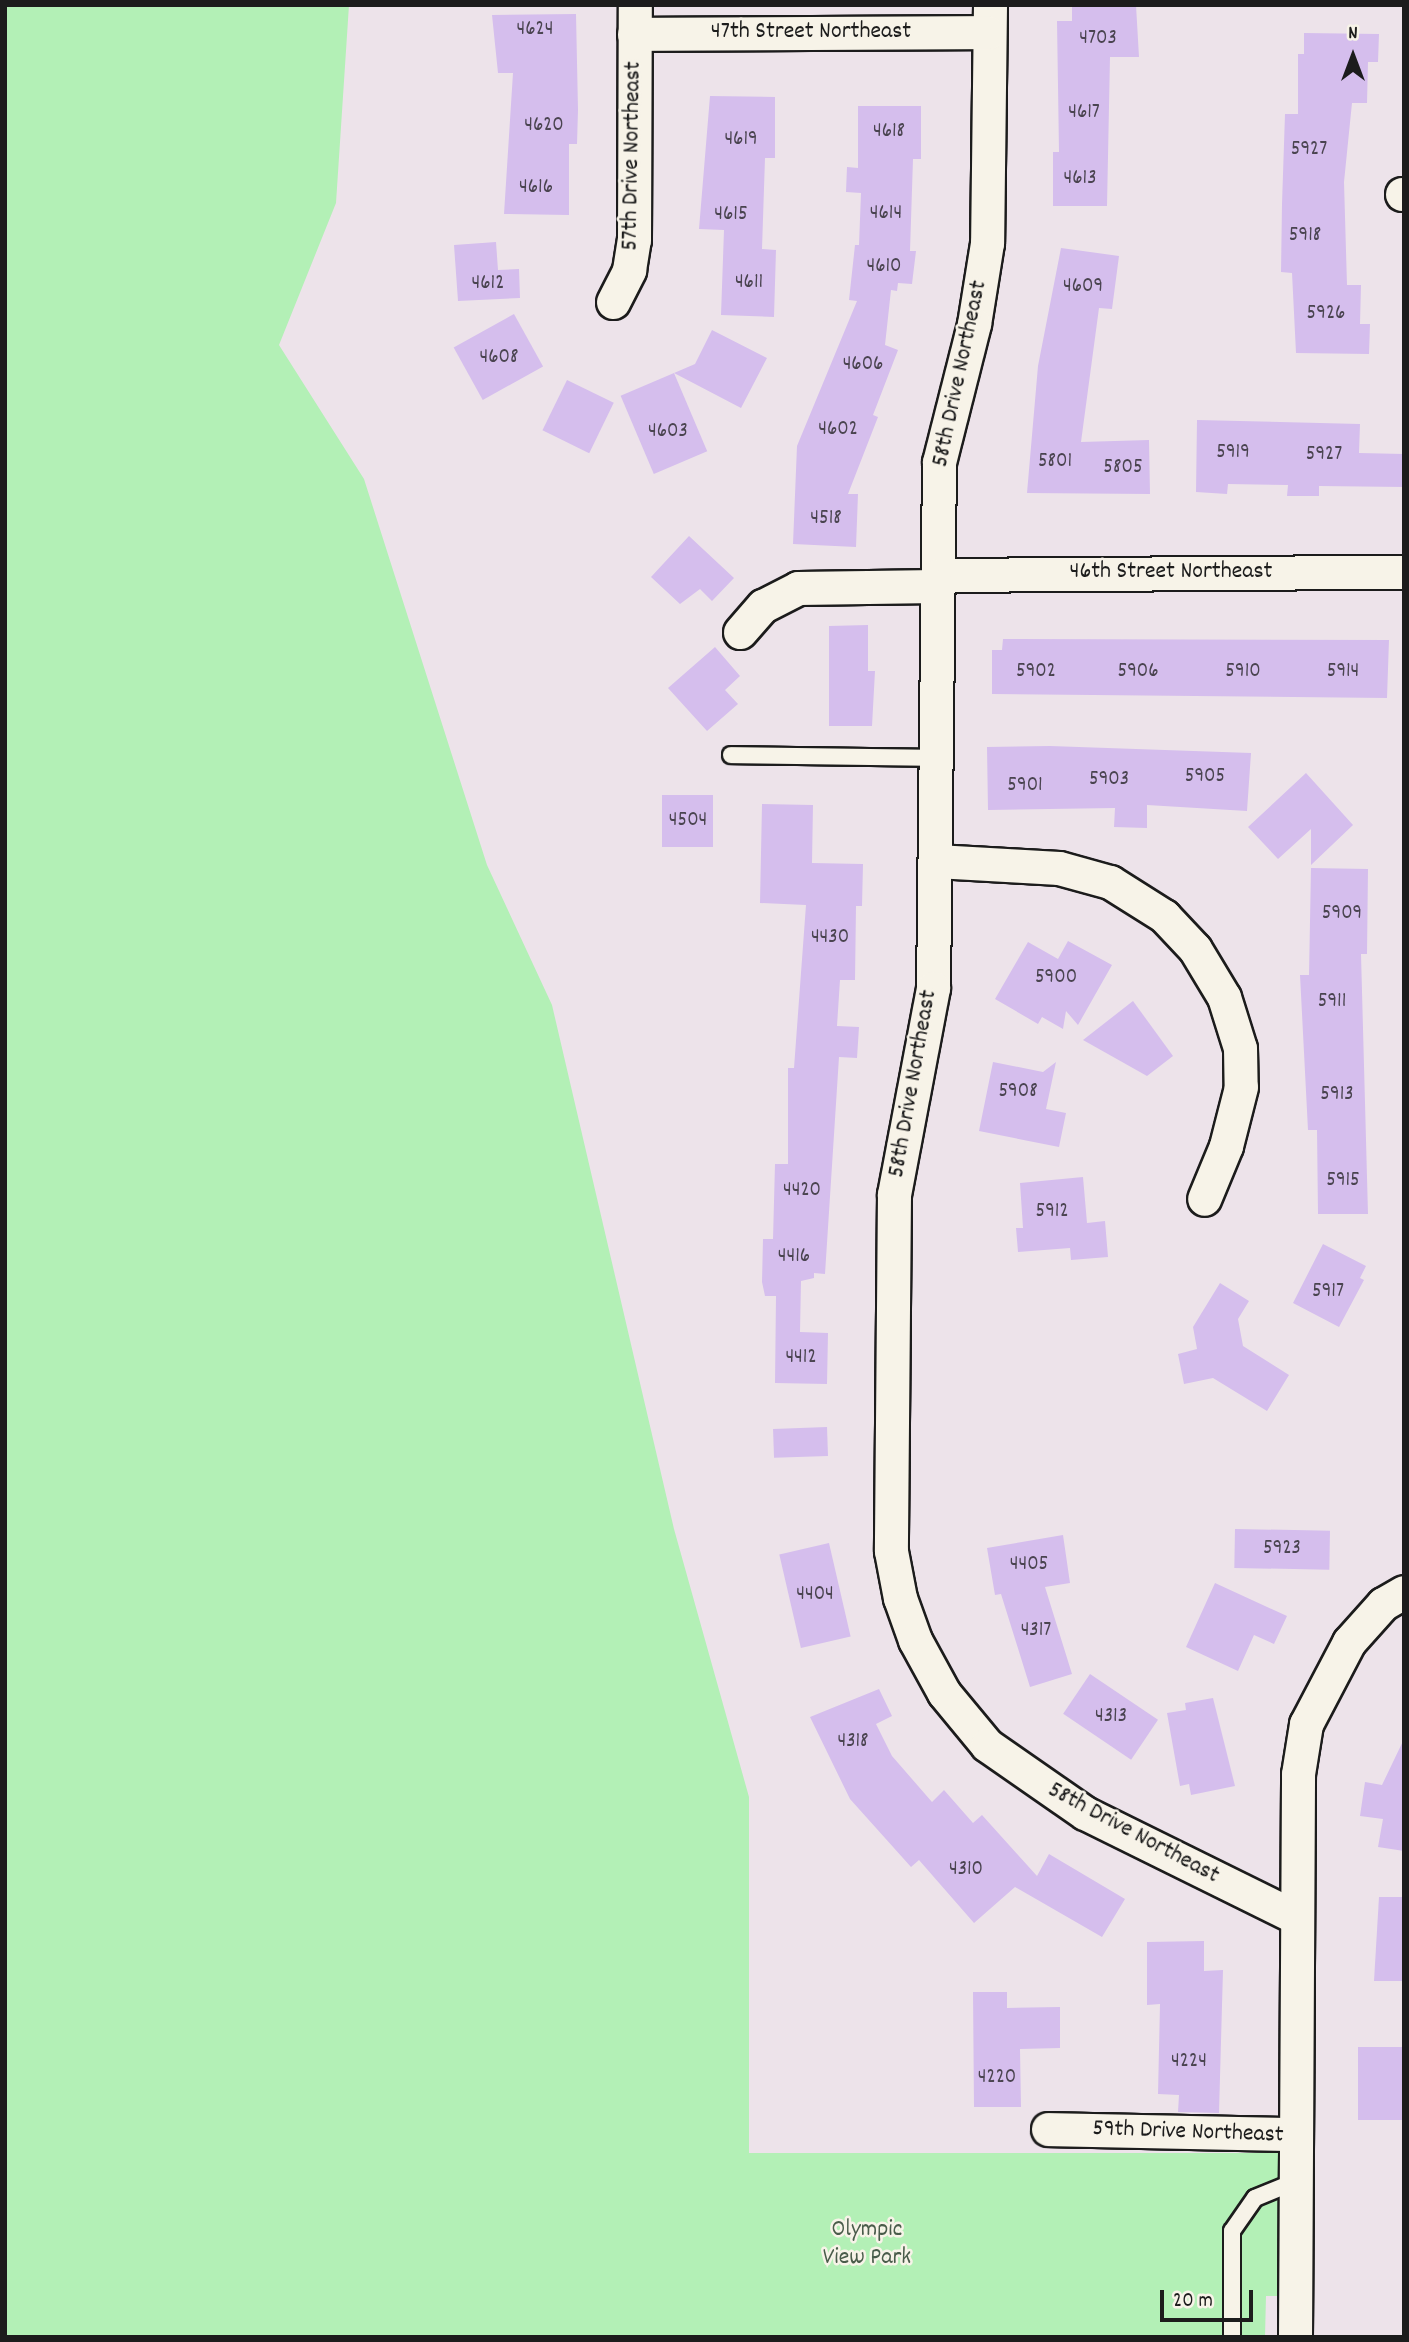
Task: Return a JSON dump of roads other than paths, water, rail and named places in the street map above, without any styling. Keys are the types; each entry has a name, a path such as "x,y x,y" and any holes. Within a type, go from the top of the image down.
{"street":[{"name":"47th Street Northeast","path":"635,20 989,19"},
{"name":"58th Drive Northeast","path":"989,19 987,243 974,324 939,463 936,861 930,1014 894,1194 891,1551 900,1598 915,1640 944,1693 987,1745 1085,1813 1295,1917"},
{"name":"57th Drive Northeast","path":"613,302 629,270 635,240 635,20"},
{"name":"46th Street Northeast","path":"740,632 763,606 798,588 938,580 1404,572"},
{"path":"936,861 1059,867 1110,882 1164,916 1195,950 1224,997 1240,1048 1241,1087 1226,1146 1204,1199"},
{"path":"1294,2134 1298,1774 1306,1724 1349,1642 1393,1598"},
{"name":"59th Drive Northeast","path":"1048,2129 1294,2134 1295,2337"}],"lane":[{"path":"731,755 936,758"},
{"path":"1232,2337 1233,2231 1255,2198 1294,2182"}],"park label":[{"name":"Olympic View Park","path":"867,2245"}]}
